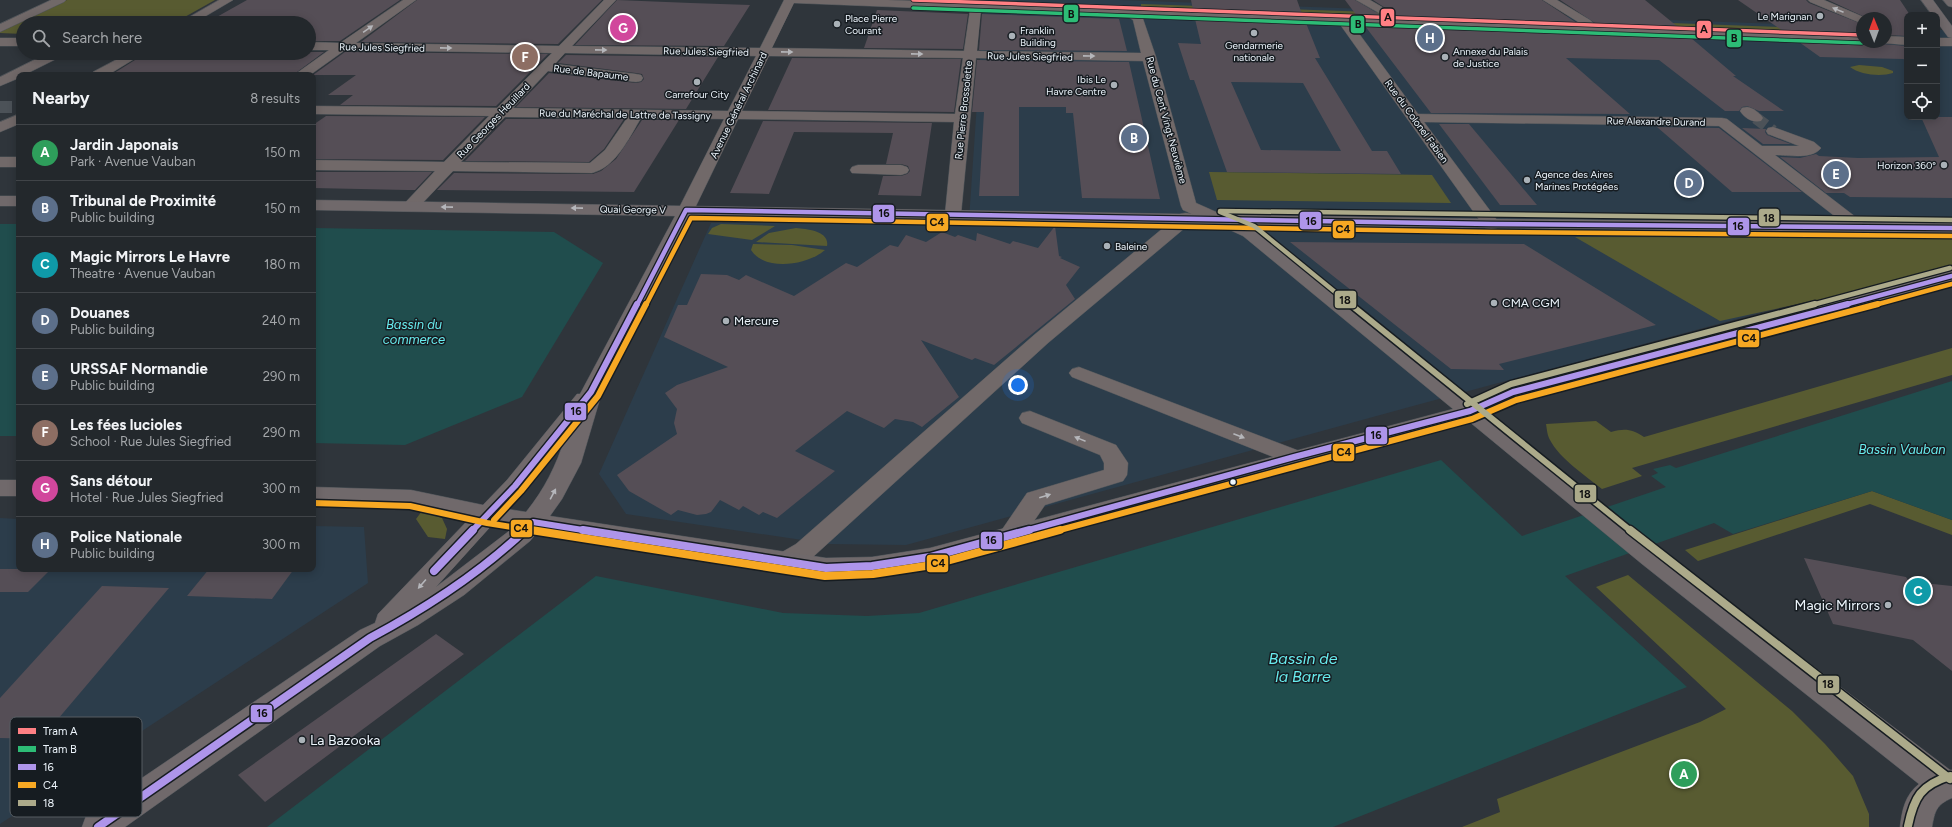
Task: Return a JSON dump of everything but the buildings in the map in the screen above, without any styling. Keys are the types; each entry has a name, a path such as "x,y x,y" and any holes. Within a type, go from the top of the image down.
{"main road":[{"path":"1927,0 1952,35"},
{"path":"1949,0 1952,4"},
{"path":"0,201 16,201"},
{"name":"Quai George V","path":"316,205 953,214 1491,224 1952,228"},
{"path":"142,796 370,638 408,618 455,588 522,535 550,499 569,463 591,392 686,210"},
{"path":"1217,219 1249,232 1651,557 1949,785 1928,795 1918,810 1916,827"},
{"path":"316,494 411,498 488,515 826,568 872,566 930,557 1294,457 1470,411 1513,392 1952,276"},
{"path":"370,638 398,611 426,579 515,486 591,392"},
{"path":"0,488 16,488"},
{"path":"98,827 112,817"}],"street":[{"path":"26,16 60,0"},
{"path":"198,16 227,0"},
{"path":"306,72 410,0"},
{"name":"Rue Georges Heuillard","path":"410,206 610,0"},
{"name":"Avenue Général Archinard","path":"686,210 790,0"},
{"path":"796,0 1856,39"},
{"path":"1101,0 1856,28"},
{"path":"1107,0 1127,12"},
{"path":"1362,0 1383,11"},
{"path":"1549,0 1580,18 1594,29"},
{"path":"1814,0 1856,18"},
{"name":"Rue Pierre Brossolette","path":"953,214 969,55 976,7"},
{"name":"Rue du Cent Vingt Neuvième","path":"1127,12 1138,18 1150,57 1189,206 1217,219"},
{"name":"Rue du Colonel Fabien","path":"1342,20 1491,224"},
{"path":"0,28 16,21"},
{"path":"1892,29 1904,30"},
{"path":"1940,32 1952,35"},
{"path":"1940,41 1952,35"},
{"path":"1892,40 1904,40"},
{"path":"0,42 16,42"},
{"name":"Rue Jules Siegfried","path":"316,46 1150,57"},
{"path":"20,72 44,60"},
{"path":"103,72 125,60"},
{"name":"Rue de Bapaume","path":"545,67 636,78"},
{"path":"0,82 16,74"},
{"name":"Rue du Maréchal de Lattre de Tassigny","path":"316,110 962,118"},
{"path":"0,128 16,112"},
{"path":"316,165 584,169 598,167 605,160 637,114"},
{"name":"Rue Alexandre Durand","path":"1415,118 1722,122 1862,228"},
{"path":"1760,150 1806,150 1813,148 1809,144 1773,131"},
{"path":"0,162 16,162"},
{"path":"858,170 901,170"},
{"path":"786,562 805,550 1041,339 1186,218"},
{"path":"1079,373 1294,457"},
{"path":"1012,534 1036,499 1114,475 1116,463 1108,450 1030,418"}],"shaded area":[{"path":"67,0 215,0 186,16 34,16"},
{"path":"984,0 1119,0 1856,27 1856,48 1892,48 1892,38 1904,31 1904,120 1940,120 1940,30 1952,30 1952,261 1413,406 906,545 829,544 626,514 599,474 711,223 969,220"},
{"path":"1141,4 1546,18 1552,26 1141,11"},
{"path":"1616,21 1856,30 1856,37 1624,28"},
{"path":"16,24 16,34 0,32"},
{"path":"1859,65 1882,67 1893,71 1893,73 1883,75 1871,74 1859,72 1850,67"},
{"path":"1209,172 1432,175 1451,203 1217,200"},
{"path":"721,224 775,226 752,240 708,234 712,228"},
{"path":"796,228 811,230 821,234 827,241 827,246 756,242 769,233"},
{"path":"1575,237 1952,238 1952,268 1822,304 1807,302 1720,321"},
{"path":"753,244 792,245 825,250 818,255 798,262 776,264 758,257 751,250"},
{"path":"1952,348 1952,375 1632,468 1642,476 1602,489 1573,466 1554,447 1549,438 1546,424 1596,421 1611,432 1628,430 1636,432 1644,437"},
{"path":"1872,491 1952,520 1952,535 1870,504 1698,561 1685,550"},
{"path":"422,511 442,518 447,529 445,539 428,537 416,519"},
{"path":"0,518 16,519 16,572 316,572 316,526 364,527 368,583 142,731 142,717 10,717 11,817 0,824"},
{"path":"1628,575 1792,711 1825,744 1853,776 1869,814 1869,827 1462,827 1500,812 1497,799 1700,722 1726,709 1596,587"}],"water":[{"path":"0,224 16,224 16,436 0,436"},
{"name":"Bassin du commerce","path":"316,228 554,232 603,263 522,397 405,445 316,443"},
{"name":"Bassin de la Barre","path":"1952,381 1952,520 1872,491 1733,534 1714,523 1565,576 1687,687 1333,827 267,827 596,576 783,613 867,616 919,613 1441,460 1522,536 1666,487 1651,476 1658,473 1653,469 1670,465 1676,468"}],"tunnel":[{"path":"0,107 16,107"},
{"path":"1756,118 1773,131"}],"tram line":[{"name":"A","path":"913,0 1856,35"},
{"name":"B","path":"913,8 1856,43"}],"transit line":[{"name":"16","path":"434,571 515,486 591,392 686,210 1491,224 1952,228"},
{"name":"18","path":"1220,211 1952,220"},
{"name":"18","path":"1220,212 1254,226 1656,551 1950,779"},
{"name":"C4","path":"494,520 521,491 598,396 691,218 1491,232 1952,236"},
{"name":"18","path":"1467,404 1511,384 1950,268"},
{"name":"16","path":"142,796 370,638 435,600 476,572 515,540 533,522 826,568 872,566 930,557 1294,457 1470,411 1513,392 1952,276"},
{"name":"C4","path":"316,503 410,506 487,523 825,576 873,574 932,565 1296,465 1472,419 1516,400 1952,284"},
{"name":"18","path":"1908,826 1912,807 1920,793 1931,783 1950,776"},
{"name":"16","path":"98,827 112,817"}],"place":[{"name":"Le Marignan","path":"1820,16"},
{"name":"Place Pierre Courant","path":"837,24"},
{"name":"Sans détour","path":"623,28"},
{"name":"Gendarmerie nationale","path":"1254,33"},
{"name":"Franklin Building","path":"1012,36"},
{"name":"Police Nationale","path":"1430,38"},
{"name":"Les fées lucioles","path":"525,57"},
{"name":"Annexe du Palais de Justice","path":"1445,57"},
{"name":"Carrefour City","path":"697,82"},
{"name":"Ibis Le Havre Centre","path":"1114,85"},
{"name":"Tribunal de Proximité","path":"1134,138"},
{"name":"Horizon 360°","path":"1944,165"},
{"name":"URSSAF Normandie","path":"1836,174"},
{"name":"Agence des Aires Marines Protégées","path":"1527,180"},
{"name":"Douanes","path":"1689,183"},
{"name":"Baleine","path":"1107,246"},
{"name":"CMA CGM","path":"1494,303"},
{"name":"Mercure","path":"726,321"},
{"name":"Magic Mirrors Le Havre","path":"1918,591"},
{"name":"Magic Mirrors","path":"1888,605"},
{"name":"La Bazooka","path":"302,740"},
{"name":"Jardin Japonais","path":"1684,774"}],"water label":[{"name":"Bassin Vauban","path":"1902,449"}]}
